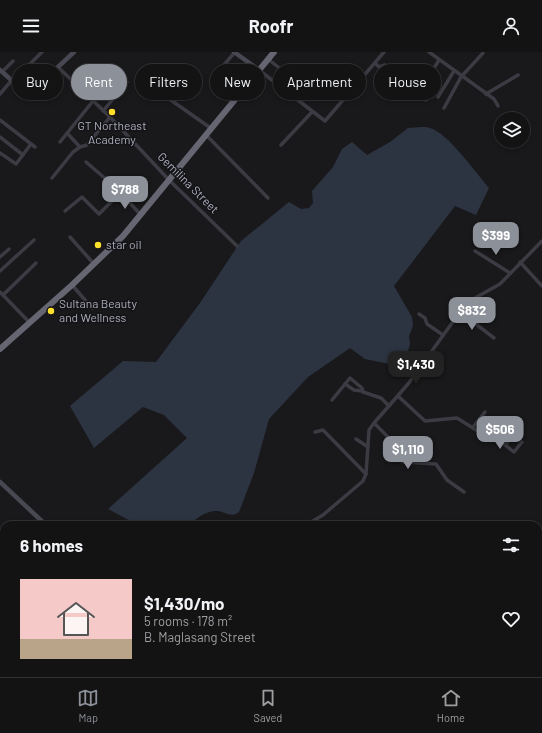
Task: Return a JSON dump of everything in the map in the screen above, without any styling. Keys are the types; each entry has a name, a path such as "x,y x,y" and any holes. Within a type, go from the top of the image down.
{"highway":[{"path":"264,64 274,52"},
{"path":"0,348 72,285 141,215 235,100"}],"street":[{"path":"30,64 42,52"},
{"path":"61,64 74,52"},
{"path":"224,64 234,52 251,64"},
{"path":"265,75 324,120 328,119 384,52"},
{"path":"429,52 461,77 494,99 498,106"},
{"path":"444,108 461,77 483,53"},
{"path":"268,59 274,64"},
{"path":"437,64 439,60"},
{"path":"0,94 12,81 1,71 13,61"},
{"path":"441,92 454,71"},
{"name":"Gemilina Street","path":"63,72 71,80"},
{"path":"486,94 518,75"},
{"path":"103,111 112,100"},
{"path":"171,100 212,129"},
{"path":"60,142 93,101"},
{"name":"Gemilina Street","path":"93,101 169,180 237,246"},
{"path":"281,145 312,112"},
{"path":"52,178 73,152 80,147 87,145 110,117"},
{"path":"0,120 35,147"},
{"path":"67,133 80,147"},
{"path":"207,136 268,198"},
{"path":"0,137 23,155"},
{"path":"0,153 15,164 31,144"},
{"path":"86,162 114,186 141,215"},
{"path":"65,211 82,197 99,214 120,193"},
{"path":"70,237 94,264"},
{"path":"0,271 34,240"},
{"path":"314,521 363,481 366,474 370,430 374,423 398,396 462,310 475,298 500,284 542,241"},
{"path":"0,257 9,249"},
{"path":"476,251 510,273"},
{"path":"520,262 542,286"},
{"path":"30,323 1,293 36,263"},
{"path":"72,285 92,308"},
{"path":"467,306 485,321"},
{"path":"462,310 472,321 494,338"},
{"path":"419,314 425,318 427,324 443,335"},
{"path":"332,400 350,378 362,388 362,391"},
{"path":"345,384 354,390 362,391 381,398 389,406"},
{"path":"398,396 425,421 457,418 492,440 502,428"},
{"path":"473,427 485,412"},
{"path":"483,434 494,421"},
{"path":"374,423 400,449 396,454 403,462 436,464 447,480 464,492"},
{"path":"315,432 323,430 366,474"},
{"path":"505,445 513,436"},
{"path":"495,437 514,452 522,442"},
{"path":"356,439 368,447"},
{"path":"0,482 42,521"},
{"path":"0,490 4,486"}],"water":[{"path":"428,127 437,131 453,145 489,188 476,215 455,206 394,286 412,317 413,326 409,336 410,344 408,351 403,358 389,364 365,359 350,348 308,377 269,419 254,473 239,512 236,514 233,515 218,511 211,512 194,521 130,521 108,509 187,438 164,415 143,407 94,448 70,406 123,361 156,362 200,303 241,241 289,202 301,209 309,208 313,203 312,191 333,167 342,149 352,142 367,155 390,142 408,128"}],"place":[{"name":"GT Northeast Academy","path":"112,112"},
{"name":"star oil","path":"98,245"},
{"name":"Sultana Beauty and Wellness","path":"51,311"}]}
